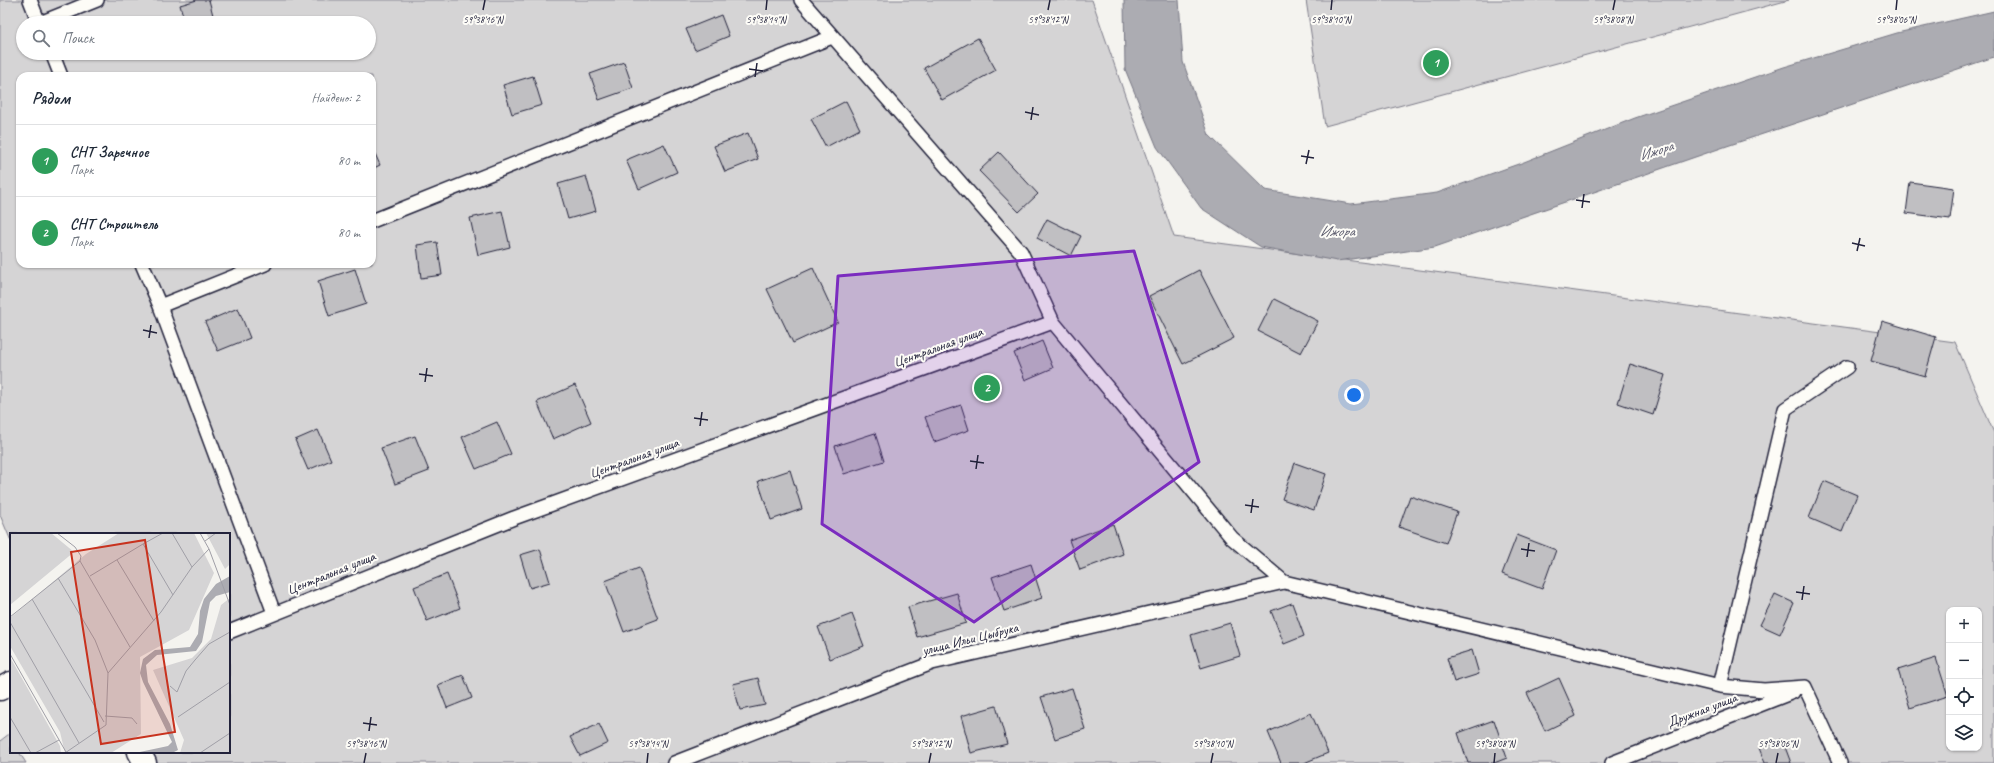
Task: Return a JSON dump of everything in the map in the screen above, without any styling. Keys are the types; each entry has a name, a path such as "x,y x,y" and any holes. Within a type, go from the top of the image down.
{"street":[{"path":"0,689 10,684"},
{"path":"140,753 145,763"}],"lane":[{"path":"30,0 36,16"},
{"path":"57,16 97,0"},
{"path":"801,0 1021,252 1053,322 1232,538 1284,582 1720,686 1764,690 1805,688 1840,763"},
{"path":"376,219 832,37"},
{"path":"55,60 59,72"},
{"path":"144,268 160,306 274,613"},
{"path":"160,306 255,268"},
{"name":"Центральная улица","path":"230,632 514,518 1053,322"},
{"path":"1720,686 1785,410 1847,367"},
{"name":"улица Ильи Цыбрука","path":"674,763 932,663 1284,582"},
{"name":"Дружная улица","path":"1612,763 1805,688"}],"highlighted area":[{"path":"1134,251 1199,462 974,622 822,524 838,276"}],"shaded area":[{"path":"0,0 1092,0 1174,237 1955,342 1994,433 1994,763 133,763 127,753 230,753 230,533 10,533 10,539 0,515"},
{"path":"1306,0 1789,0 1325,126"},
{"path":"9,734 10,753 20,753 26,763 0,763 0,741"}],"water":[{"name":"Ижора","path":"1124,0 1179,0 1183,62 1209,135 1265,190 1351,204 1437,193 1524,162 1635,118 1784,67 1897,33 1994,11 1994,57 1727,146 1435,247 1337,261 1261,247 1201,208 1157,147 1125,69"}],"building":[{"path":"197,0 209,0 213,16 183,16 180,5"},
{"path":"721,15 729,36 695,50 686,29"},
{"path":"978,38 996,70 942,100 924,68"},
{"path":"624,62 633,88 599,100 590,74"},
{"path":"533,76 542,105 512,114 503,85"},
{"path":"846,101 860,129 826,147 811,119"},
{"path":"748,133 758,159 725,172 714,146"},
{"path":"664,144 677,172 639,189 626,160"},
{"path":"999,152 1038,194 1019,212 979,171"},
{"path":"376,156 380,165 376,167"},
{"path":"586,176 596,211 568,219 558,184"},
{"path":"1910,182 1954,188 1950,219 1906,213"},
{"path":"502,211 510,247 478,255 470,218"},
{"path":"1047,219 1081,236 1071,256 1037,238"},
{"path":"437,242 442,275 421,278 417,245"},
{"path":"813,268 838,322 793,343 767,289"},
{"path":"355,269 366,304 329,316 318,281"},
{"path":"1199,270 1234,338 1183,364 1149,296"},
{"path":"1274,299 1318,321 1301,353 1258,331"},
{"path":"238,308 250,338 218,351 205,322"},
{"path":"1882,321 1936,337 1925,376 1871,361"},
{"path":"1042,341 1053,368 1025,380 1014,353"},
{"path":"1630,364 1665,375 1653,415 1618,403"},
{"path":"575,385 591,422 553,439 537,402"},
{"path":"961,405 969,430 934,442 925,417"},
{"path":"497,422 511,454 476,469 462,437"},
{"path":"318,430 331,460 308,470 295,440"},
{"path":"875,433 884,461 844,474 835,446"},
{"path":"415,436 429,471 395,484 381,448"},
{"path":"1295,463 1326,474 1314,510 1282,499"},
{"path":"790,470 802,509 771,520 758,481"},
{"path":"1824,481 1857,495 1842,532 1809,518"},
{"path":"1410,496 1457,512 1446,543 1399,527"},
{"path":"1113,524 1123,554 1080,570 1069,540"},
{"path":"1517,535 1556,550 1542,589 1502,574"},
{"path":"540,549 550,582 530,588 520,555"},
{"path":"1031,564 1042,598 1004,611 992,577"},
{"path":"639,568 658,619 624,632 605,581"},
{"path":"447,574 460,608 427,621 414,587"},
{"path":"957,593 966,623 917,637 908,607"},
{"path":"1775,594 1794,603 1780,634 1760,625"},
{"path":"1292,603 1304,636 1284,644 1271,611"},
{"path":"852,614 864,646 830,659 818,627"},
{"path":"1230,623 1240,656 1201,668 1191,635"},
{"path":"1472,650 1479,674 1454,682 1447,658"},
{"path":"1936,658 1946,690 1946,697 1910,708 1898,670"},
{"path":"463,675 472,698 447,708 438,685"},
{"path":"758,678 765,705 740,710 733,684"},
{"path":"1559,678 1576,716 1545,731 1527,693"},
{"path":"1072,688 1085,729 1055,739 1041,697"},
{"path":"996,706 1007,744 971,753 961,716"},
{"path":"1311,713 1328,753 1304,763 1281,763 1268,732"},
{"path":"1494,720 1507,758 1494,763 1468,763 1458,733"},
{"path":"599,724 608,743 580,756 570,737"},
{"path":"1782,739 1791,763 1765,763 1759,748"}],"place":[{"name":"СНТ Заречное","path":"1436,63"},
{"name":"СНТ Строитель","path":"987,388"}]}
